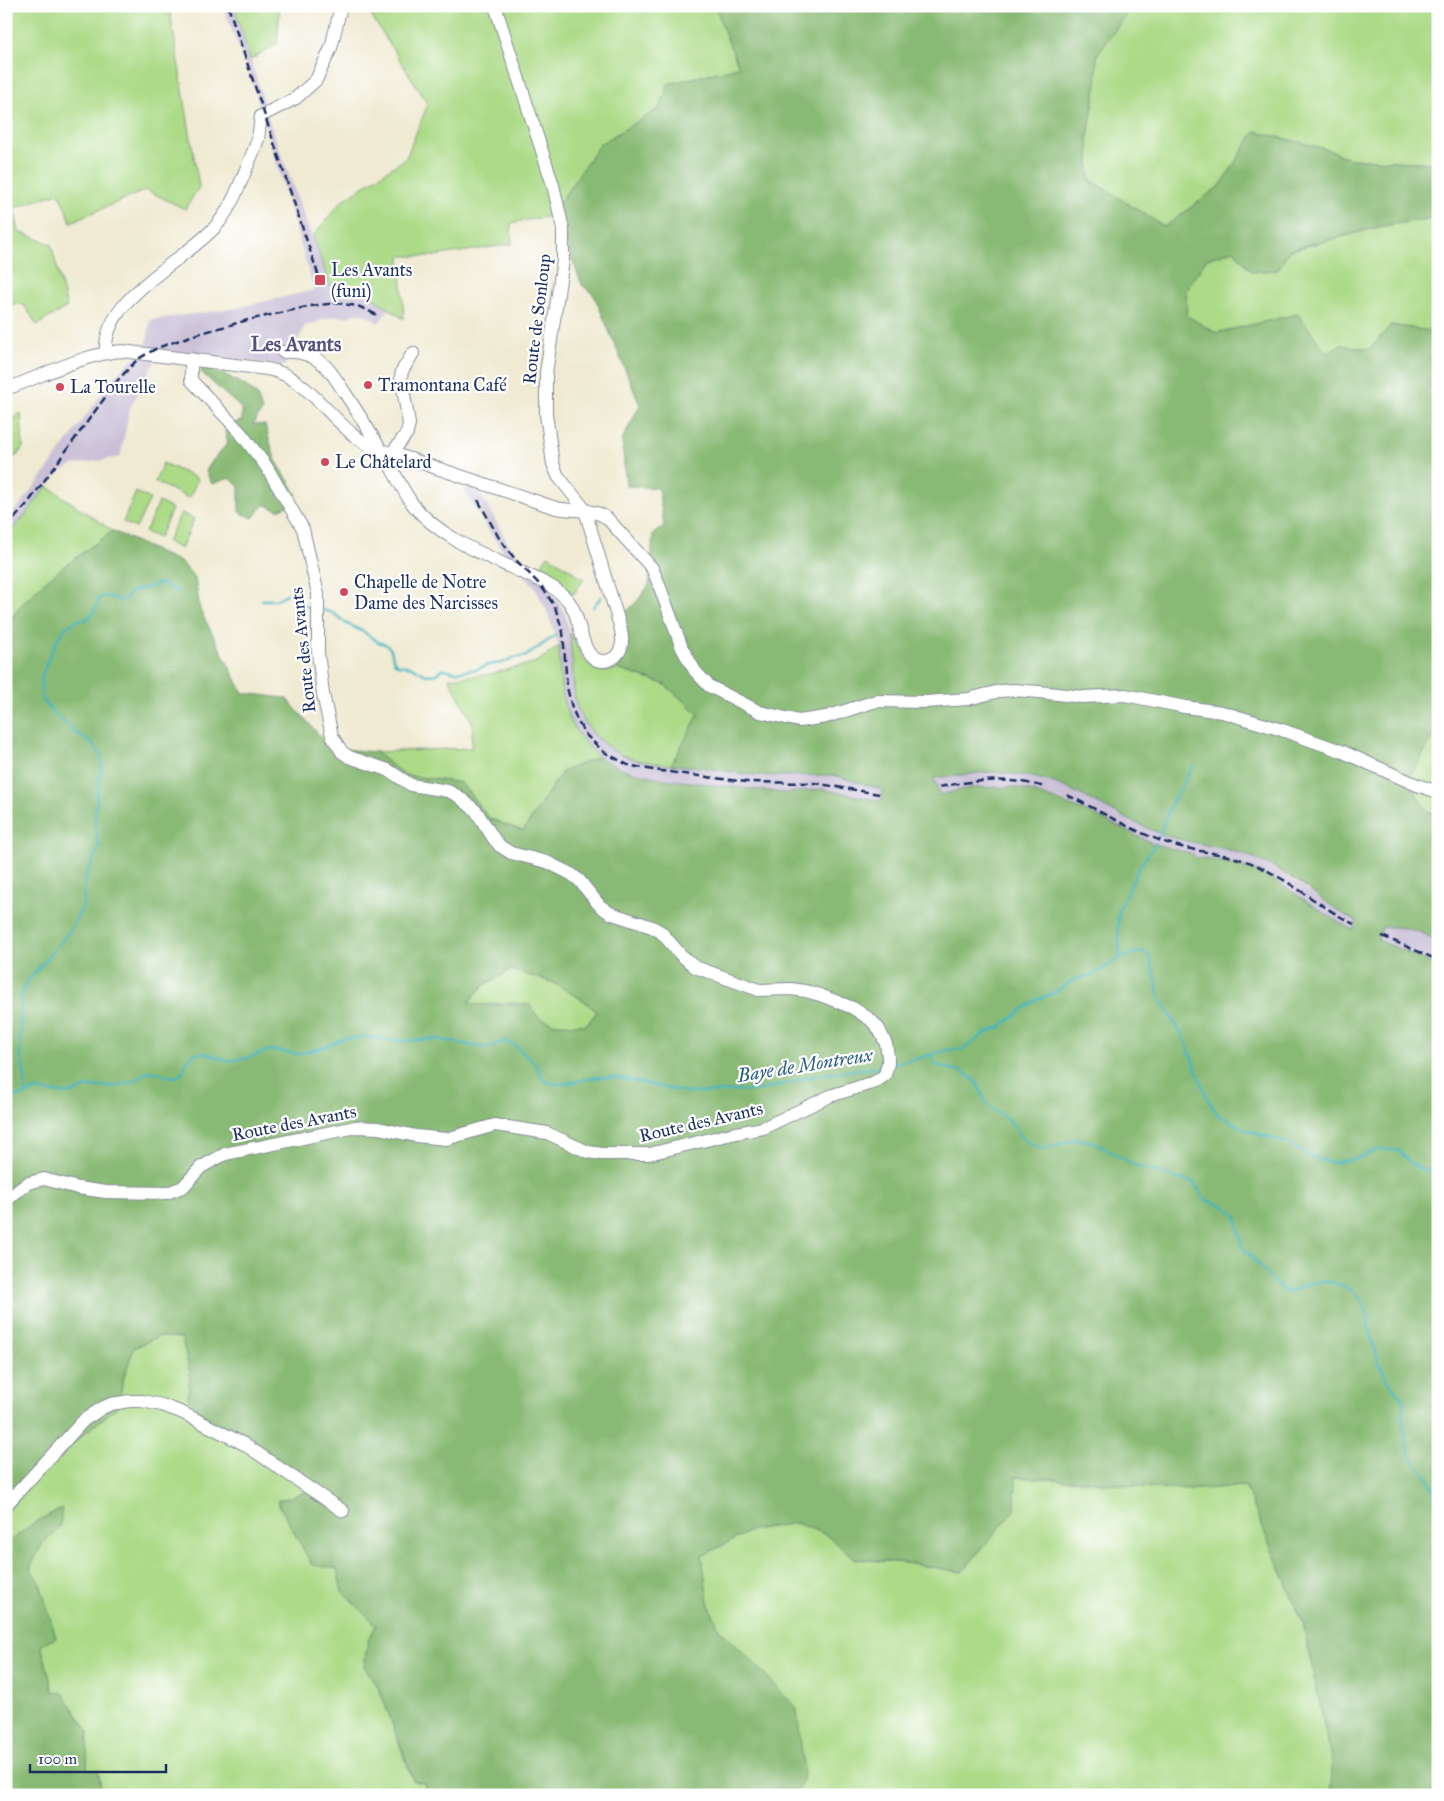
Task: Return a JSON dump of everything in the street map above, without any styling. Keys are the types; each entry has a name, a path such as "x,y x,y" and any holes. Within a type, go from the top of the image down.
{"street":[{"path":"106,352 107,336 117,317 132,296 150,279 205,238 223,216 254,150 261,116 296,98 316,80 331,48 341,6"},
{"name":"Route de Sonloup","path":"387,453 413,504 429,521 443,531 561,593 576,613 585,647 589,654 596,660 607,660 616,656 621,648 621,631 596,544 584,509 564,484 553,464 546,414 546,373 564,252 563,229 553,185 495,6"},
{"path":"6,389 106,352 128,352 191,359 281,372 298,383 356,436 387,453 556,508 573,511 584,509 607,518 652,568 682,648 701,679 722,693 760,712 798,721 826,717 876,700 926,702 968,699 1000,691 1014,690 1083,697 1125,695 1222,712 1282,730 1341,751 1417,785 1438,792"},
{"path":"283,352 298,352 322,362 387,453"},
{"path":"387,453 408,430 409,424 401,377 402,371 414,354"},
{"name":"Route des Avants","path":"6,1201 24,1186 44,1179 78,1188 106,1192 167,1193 183,1188 201,1167 225,1154 356,1127 378,1128 416,1136 446,1139 495,1125 546,1133 588,1152 630,1155 655,1154 731,1134 763,1128 830,1096 874,1082 885,1075 888,1064 886,1044 879,1029 871,1020 853,1008 805,991 790,989 759,990 705,972 680,954 661,932 610,913 600,906 571,874 547,862 511,853 500,846 476,811 458,796 448,791 411,784 388,770 349,757 342,752 332,736 323,694 318,652 318,594 303,529 266,466 240,432 191,380 191,359"},
{"path":"6,1505 84,1420 112,1404 142,1401 162,1404 244,1444 343,1511"}],"shaded area":[{"path":"223,6 234,6 272,129 330,286 360,289 389,308 379,323 366,315 356,313 348,317 335,316 305,326 284,366 180,353 155,361 130,408 120,457 73,465 59,472 23,518 6,535 6,521 39,481 114,377 132,359 146,350 150,320 237,308 314,290 256,94"},
{"path":"468,484 482,496 509,545 552,593 564,612 570,633 572,672 592,732 611,748 623,756 638,760 752,775 833,775 881,789 882,801 822,789 785,793 664,779 625,770 598,757 578,735 564,706 561,694 559,646 547,612 535,587 491,534 465,491"},
{"path":"988,772 1012,773 1048,780 1163,834 1186,842 1230,850 1256,859 1285,875 1346,916 1357,920 1353,930 1228,862 1196,858 1154,844 1069,804 1013,787 969,788 940,795 933,778"},
{"path":"1388,925 1421,932 1432,938 1438,947 1438,966 1378,940 1382,928"}],"green space":[{"path":"6,6 169,6 199,187 185,209 146,190 71,222 59,193 14,208 19,232 51,244 67,307 37,325 24,305 15,303 6,309"},
{"path":"234,6 280,6 277,44 250,60"},
{"path":"365,6 716,6 739,67 668,84 660,108 600,144 550,216 511,223 512,244 434,256 400,256 404,319 360,289 330,286 313,236 342,201 406,158 428,104"},
{"path":"716,6 1132,6 1097,55 1096,87 1088,137 1090,180 1165,227 1221,185 1255,131 1326,149 1350,159 1438,163 1438,217 1383,226 1289,250 1278,270 1252,272 1234,250 1206,259 1186,291 1187,316 1216,333 1298,314 1326,353 1341,345 1370,349 1391,325 1436,332 1438,334 1438,728 1408,781 1427,811 1438,816 1438,947 1426,935 1399,927 1382,928 1378,940 1438,966 1438,1795 1331,1795 1332,1763 1303,1623 1245,1486 1200,1489 1153,1488 1086,1481 1016,1477 1015,1509 962,1572 906,1563 856,1559 825,1534 796,1523 752,1530 702,1556 708,1602 719,1629 797,1709 804,1774 796,1795 421,1795 426,1793 424,1783 414,1781 379,1688 364,1666 368,1641 376,1625 342,1591 337,1569 312,1565 277,1501 319,1488 263,1450 201,1413 188,1398 190,1373 182,1338 159,1336 134,1348 124,1376 118,1406 51,1461 6,1512 6,626 41,585 113,531 182,563 195,578 200,610 243,693 286,698 331,748 375,752 404,775 461,783 490,819 523,831 562,772 598,757 625,770 664,779 785,793 822,789 882,801 881,789 833,775 752,775 671,765 699,714 664,684 617,669 628,646 625,613 649,585 653,534 664,526 658,488 626,486 622,440 640,405 594,295 582,285 558,222 550,216 600,144 660,108 668,84 739,67","holes":["988,772 1027,776 1056,784 1139,825 1164,835 1234,851 1256,859 1291,877 1346,916 1357,921 1353,930 1278,883 1253,870 1239,865 1196,858 1193,854 1154,844 1090,813 1033,792 1013,787 969,788 940,795 934,778","511,970 552,982 583,1000 597,1012 586,1025 555,1024 539,1018 530,1005 511,1003 481,1005 468,1003 484,985"]},
{"path":"1132,6 1438,6 1438,163 1350,159 1326,149 1255,131 1221,185 1165,227 1090,180 1088,137 1096,87 1097,55"},
{"path":"1438,217 1438,334 1436,332 1391,325 1370,349 1341,345 1326,353 1298,314 1216,333 1187,316 1186,291 1206,259 1234,250 1252,272 1289,251 1383,226"},
{"path":"202,367 232,378 248,387 257,396 262,411 253,424 265,425 275,459 296,493 297,502 278,510 264,504 253,518 239,512 239,487 230,478 212,484 206,471 228,443 224,425 242,421 242,409 202,373"},
{"path":"10,412 14,419 21,413 23,447 18,455 6,460 6,414"},
{"path":"163,463 198,479 189,498 155,482"},
{"path":"47,486 113,531 41,585 6,626 6,535 23,518"},
{"path":"136,492 150,499 136,528 123,522"},
{"path":"159,502 172,509 159,538 145,532"},
{"path":"181,513 194,519 181,549 167,542"},
{"path":"548,555 584,579 574,594 538,570"},
{"path":"570,633 582,658 595,670 606,672 617,669 664,684 699,714 671,765 642,761 616,752 601,741 587,726 575,700"},
{"path":"559,646 562,693 569,718 585,743 598,757 562,772 523,831 490,819 461,783 404,775 375,752 471,748 473,724 449,678 490,674 537,662"},
{"path":"1438,728 1438,816 1427,811 1408,781"},
{"path":"511,970 552,982 583,1000 597,1012 586,1025 555,1024 511,1003 481,1005 467,1003 484,985"},
{"path":"159,1336 182,1338 190,1373 188,1398 201,1412 320,1488 277,1501 337,1569 342,1591 377,1625 368,1641 364,1666 379,1688 413,1781 424,1783 426,1793 421,1795 102,1795 98,1770 87,1771 88,1731 53,1691 41,1644 56,1638 40,1584 30,1568 43,1542 60,1527 61,1508 34,1523 6,1544 6,1512 51,1461 118,1406 124,1376 134,1348"},
{"path":"1016,1477 1086,1481 1153,1488 1200,1489 1245,1486 1303,1623 1332,1763 1331,1795 796,1795 804,1774 761,1670 719,1629 708,1602 702,1556 752,1530 796,1523 825,1534 856,1559 906,1563 962,1572 983,1547"},
{"path":"62,1508 60,1527 43,1542 30,1568 40,1584 56,1638 41,1645 53,1691 63,1693 88,1731 87,1770 98,1770 102,1795 6,1795 6,1544 34,1523"}],"waterway":[{"path":"25,1095 25,1078 20,1053 21,995 27,982 69,932 83,906 85,878 99,846 95,824 97,793 102,766 101,755 92,743 80,736 50,710 42,697 42,675 50,654 66,627 78,620 86,620 94,612 99,599 103,596 122,600 132,591 160,583 178,592"},
{"path":"262,600 276,600 288,593 292,594 300,604 313,609"},
{"path":"593,607 601,597"},
{"path":"323,610 333,613 347,624 364,632 378,642 387,645 391,650 394,662 398,665 412,667 426,675 437,674 444,669 456,672 478,669 526,656 556,635"},
{"path":"1159,836 1171,804 1193,767"},
{"path":"1120,958 1119,910 1138,869 1156,843"},
{"name":"Baye de Montreux","path":"891,1064 947,1050 964,1049 984,1034 1000,1027 1034,1001 1054,993 1075,979 1093,975 1120,958 1144,952 1149,955 1159,997 1185,1040 1207,1098 1218,1115 1249,1131 1287,1143 1309,1156 1332,1163 1359,1158 1380,1149 1399,1151 1420,1169 1438,1170"},
{"name":"Baye de Montreux","path":"6,1098 25,1095 36,1090 73,1093 87,1087 116,1086 135,1081 147,1072 157,1072 177,1077 183,1072 187,1061 194,1054 206,1053 228,1061 247,1058 270,1050 298,1054 322,1048 342,1039 365,1037 398,1041 437,1039 486,1048 507,1041 535,1063 541,1076 549,1083 563,1084 597,1077 619,1078 689,1093 762,1090 818,1075 884,1066"},
{"path":"931,1055 935,1063 941,1067 960,1071 971,1077 978,1084 985,1101 991,1108 1009,1120 1022,1138 1039,1148 1078,1139 1093,1142 1140,1168 1193,1182 1206,1200 1224,1206 1236,1215 1242,1247 1282,1290 1292,1292 1311,1283 1321,1282 1342,1285 1351,1290 1365,1307 1371,1337 1383,1372 1404,1401 1402,1418 1408,1449 1412,1459 1430,1480 1438,1504"}],"railway":[{"path":"228,6 320,280"},
{"path":"6,528 28,503 117,381 138,359 157,348 194,335 248,320 311,306 336,303 358,306 379,316"},
{"path":"478,500 499,538 515,559 542,587 555,607 563,632 567,687 572,708 586,735 604,752 628,765 653,770 746,782 814,783 879,794"},
{"path":"939,787 992,781 1018,782 1045,787"},
{"path":"1067,795 1131,828 1158,839 1182,847 1235,858 1256,865 1269,871 1354,924"},
{"path":"1382,936 1438,960"}],"place":[{"name":"Les Avants (funi)","path":"320,280"},
{"name":"Tramontana Café","path":"368,385"},
{"name":"La Tourelle","path":"60,387"},
{"name":"Le Châtelard","path":"325,462"},
{"name":"Chapelle de Notre Dame des Narcisses","path":"344,592"}],"district":[{"name":"Les Avants","path":"296,344"}]}
